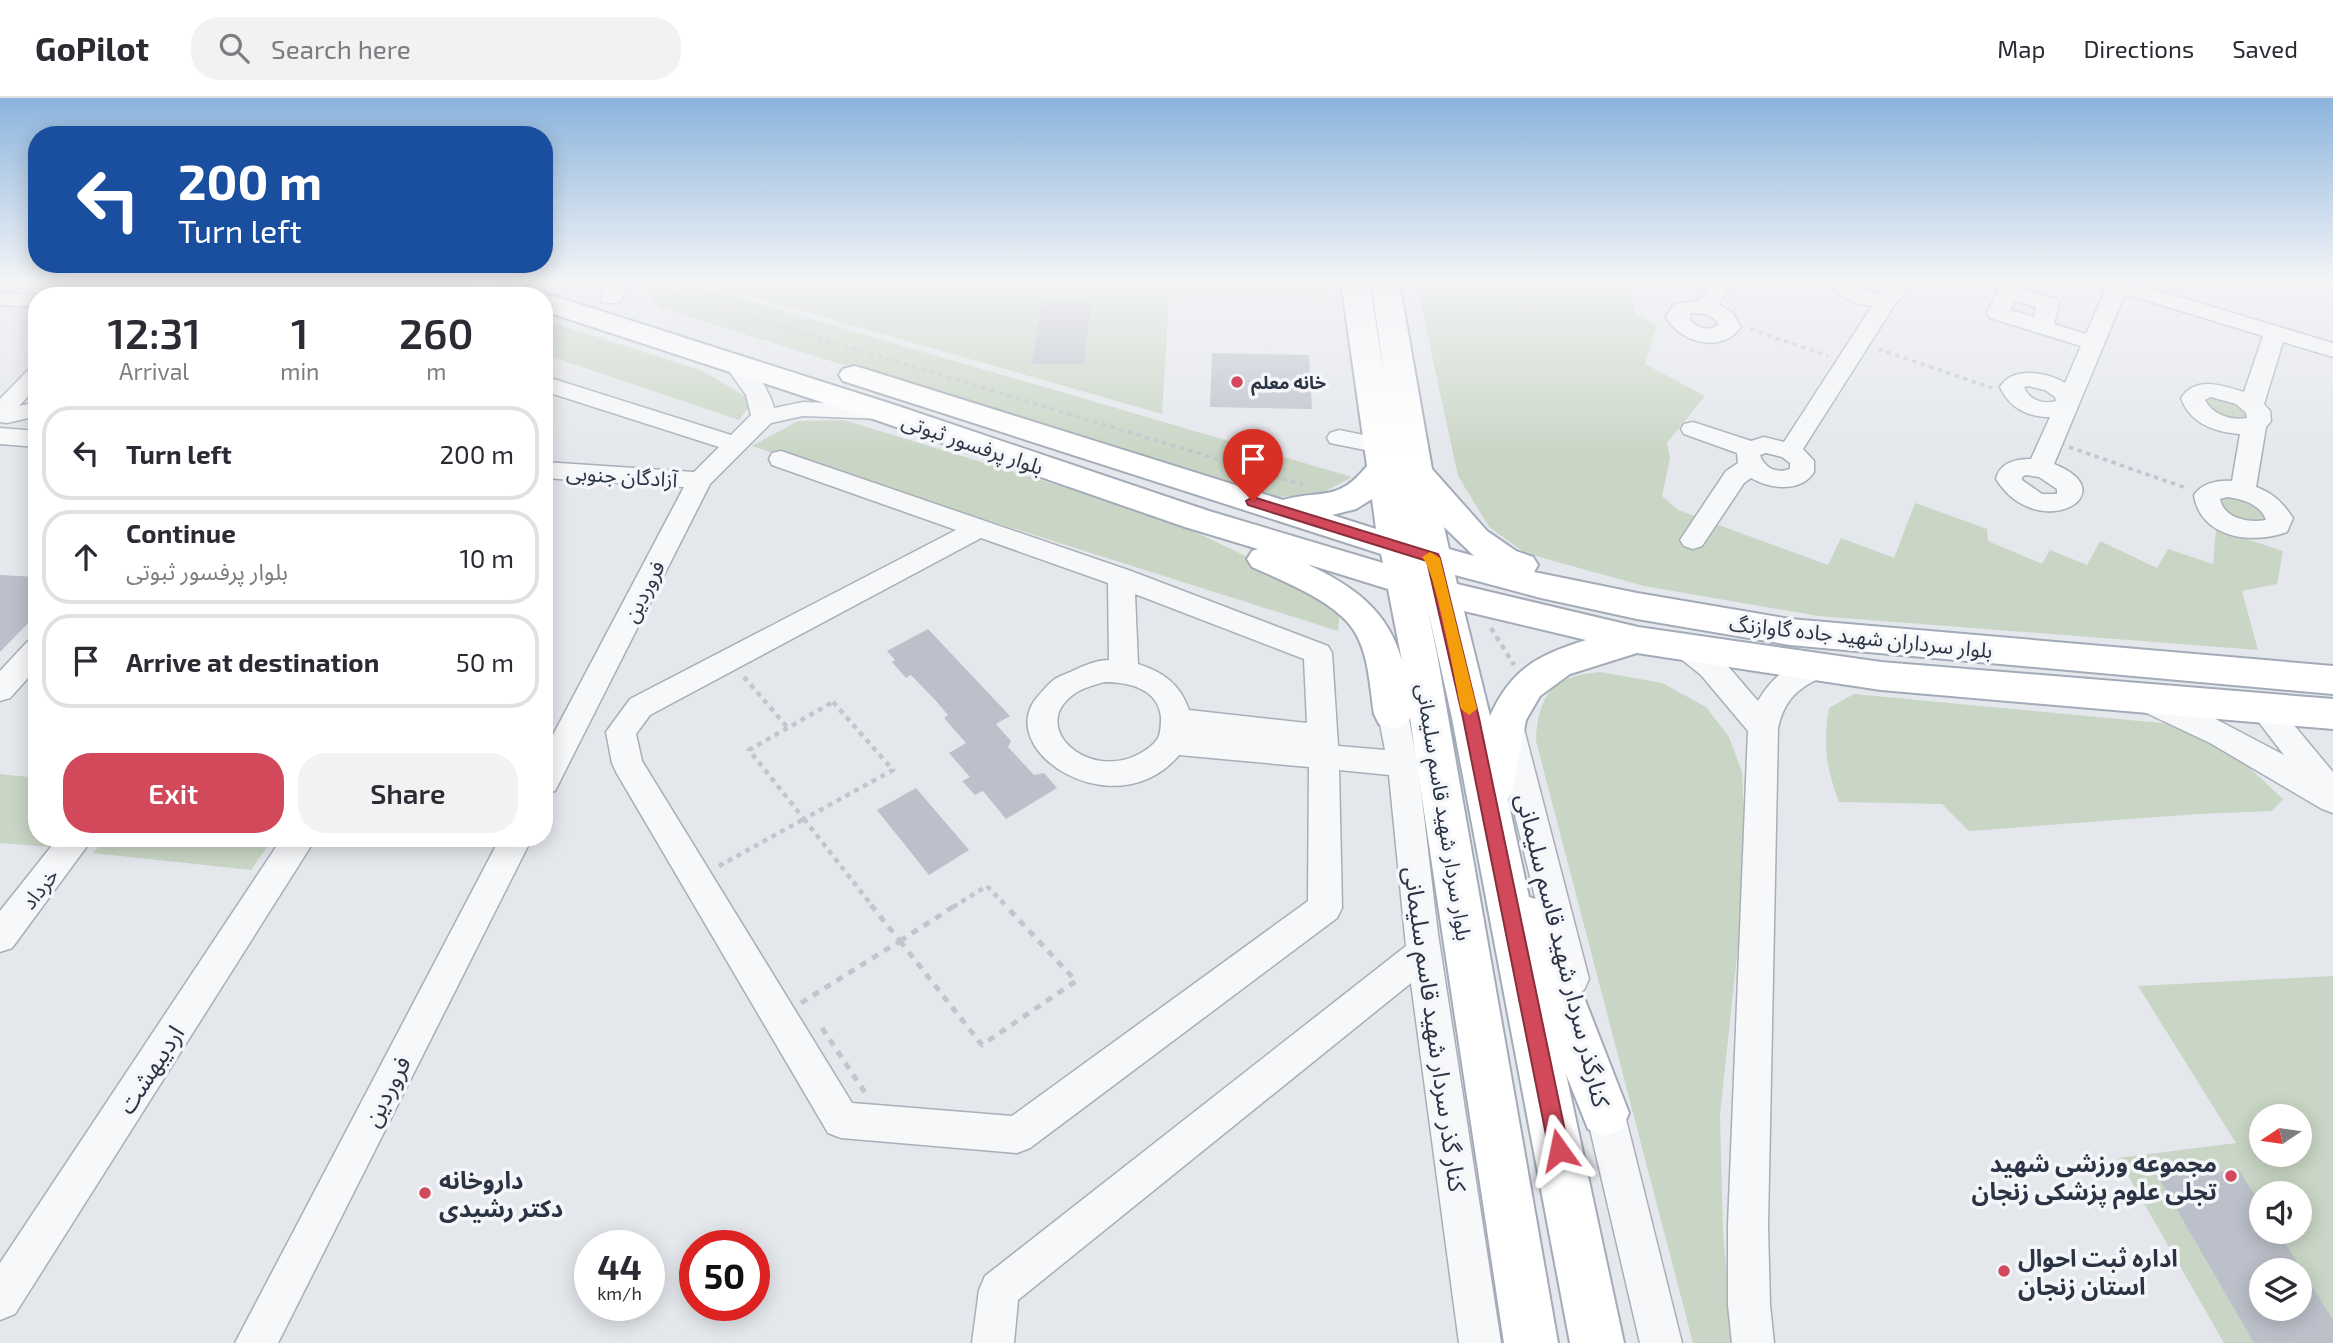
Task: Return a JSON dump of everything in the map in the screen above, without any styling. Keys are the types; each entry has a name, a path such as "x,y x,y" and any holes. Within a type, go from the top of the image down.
{"main road":[{"name":"بلوار پرفسور ثبوتی","path":"658,339 884,412 1197,519 1419,570"},
{"name":"بلوار پرفسور ثبوتی","path":"765,339 1279,509 1419,570"},
{"name":"بلوار سردار شهید قاسم سلیمانی","path":"1367,339 1419,570 1489,809 1597,1343"},
{"name":"بلوار سردار شهید قاسم سلیمانی","path":"1388,339 1393,460"},
{"path":"1279,509 1339,503 1368,489 1393,460 1490,552 1509,562 1616,590 1637,623 1549,667 1526,685 1515,700 1507,720 1489,809 1605,1113"},
{"path":"1197,519 1236,548 1294,572 1358,612 1374,633 1399,743"},
{"name":"بلوار سردار شهید قاسم سلیمانی","path":"1419,570 1419,654 1531,1343"},
{"name":"بلوار سرداران شهید جاده گاوازنگ","path":"1419,570 1637,623 1790,632 2333,680"},
{"name":"بلوار سرداران شهید جاده گاوازنگ","path":"1637,623 1686,648 1816,668 2333,714"},
{"path":"2240,673 2263,708"}],"street":[{"path":"1693,429 1751,458 1774,478 1798,476 1804,467 1802,461 1790,451 1863,339"},
{"path":"2081,339 2093,343"},
{"path":"2040,468 2094,339"},
{"path":"2243,491 2253,415 2273,339"},
{"path":"2298,339 2333,350"},
{"path":"0,387 28,363"},
{"path":"735,364 758,393 763,406 763,416 803,409 884,412"},
{"path":"2016,397 2012,391 2014,383 2035,379 2060,389 2068,399 2068,404"},
{"path":"2,422 17,392 28,382"},
{"path":"553,386 735,444"},
{"path":"2,422 28,412"},
{"name":"فروردین","path":"553,765 700,480 763,416"},
{"path":"2,422 28,435"},
{"path":"1339,438 1393,460"},
{"path":"1693,540 1751,458"},
{"path":"780,459 980,528 1121,578 1318,653 1323,747 1325,908 1017,1135 841,1119 627,763 621,732 640,707 980,528"},
{"name":"آزادگان جنوبی","path":"553,471 700,480"},
{"path":"2220,489 2243,491 2274,508 2279,515 2278,527 2261,532 2225,522 2209,508 2207,495 2220,489"},
{"path":"1121,578 1124,671"},
{"path":"1686,648 1711,667 1762,728"},
{"path":"0,690 28,659"},
{"path":"1754,1343 1749,1305 1748,1212 1762,728 1766,710 1787,681 1816,668"},
{"path":"1101,671 1124,671 1145,677 1162,688 1173,703 1175,732 1158,759 1138,769 1115,775 1091,773 1070,766 1053,753 1044,736 1042,719 1049,701 1062,687 1080,676 1101,671"},
{"path":"2143,699 2196,720 2242,744 2333,800"},
{"path":"2263,708 2333,793"},
{"name":"کنارگذر سردار شهید قاسم سلیمانی","path":"1507,720 1661,1343"},
{"path":"1175,732 1323,747 1385,762 1399,743"},
{"name":"کنار گذر سردار شهید قاسم سلیمانی","path":"1399,743 1424,952 1480,1343"},
{"name":"خرداد","path":"0,937 71,847"},
{"name":"اردیبهشت","path":"0,1299 294,847"},
{"name":"فروردین","path":"256,1343 511,847"},
{"path":"993,1343 999,1290 1424,952"}],"path":[{"path":"823,339 1308,486"},
{"path":"1779,339 1848,363"},
{"path":"1861,343 2016,397"},
{"path":"2051,441 2207,495"},
{"path":"744,677 788,728"},
{"path":"697,879 803,818 893,770 833,702 748,750 803,818 900,942 982,1045 1076,981 987,886 900,942 779,1017"}],"green space":[{"path":"553,339 604,339 703,371 753,401 739,420 553,357"},
{"path":"760,339 880,339 1352,477 1320,494 1268,498"},
{"path":"900,339 1167,339 1162,414"},
{"path":"1429,339 1653,339 1645,364 1705,396 1667,443 1670,458 1662,496 1678,510 1828,565 1841,538 1894,558 1915,503 1987,529 1988,541 2042,564 2050,550 2087,565 2100,541 2157,568 2168,549 2213,564 2216,529 2283,551 2277,584 2242,591 2258,650 1818,616 1644,586 1525,553 1489,527 1458,476"},
{"path":"2213,398 2235,402 2248,414 2247,420 2223,420 2204,402"},
{"path":"844,420 1168,519 1256,561 1340,611 1338,631 752,446 798,421"},
{"path":"2230,496 2261,505 2267,522 2247,522 2230,515 2220,505 2221,500"},
{"path":"1600,672 1662,683 1706,707 1729,737 1742,772 1745,836 1740,928 1720,1115 1723,1232 1733,1343 1693,1343 1536,741 1540,711 1551,690 1570,678"},
{"path":"1854,694 2192,726 2227,747 2283,799 2272,811 1969,831 1942,804 1839,802 1827,756 1829,708"},
{"path":"0,774 28,777 28,845 0,843"},
{"path":"98,847 267,847 251,870 93,853"},
{"name":"مجموعه ورزشی شهید تجلی علوم پزشکی زنجان","path":"2333,976 2333,1343 2224,1343 2118,1158 2236,1143 2138,986"}],"building":[{"path":"1036,339 1087,339 1084,364 1032,364"},
{"path":"1212,353 1309,355 1312,409 1210,407"},
{"path":"0,575 28,577 28,623 0,652"},
{"path":"928,629 1010,716 996,724 1011,741 1008,747 1034,775 1044,773 1057,788 1006,819 983,791 975,795 962,781 970,777 949,753 966,743 944,718 948,715 937,702 911,675 906,678 892,662 895,660 887,651"},
{"path":"916,788 969,850 929,875 877,810"},
{"path":"2239,1170 2249,1186 2249,1244 2286,1244 2294,1258 2249,1258 2249,1321 2312,1321 2312,1286 2333,1320 2333,1343 2254,1343 2158,1177"}],"slow traffic":[{"path":"1430,557 1433,558 1443,593 1469,709"}],"place":[{"name":"خانه معلم","path":"1237,382"},
{"name":"مجموعه ورزشی شهید تجلی علوم پزشکی زنجان","path":"2231,1176"},
{"name":"داروخانه دکتر رشیدی","path":"425,1193"},
{"name":"اداره ثبت احوال استان زنجان","path":"2004,1271"}],"route":[{"path":"1253,501 1433,558 1471,718 1559,1150"}]}
